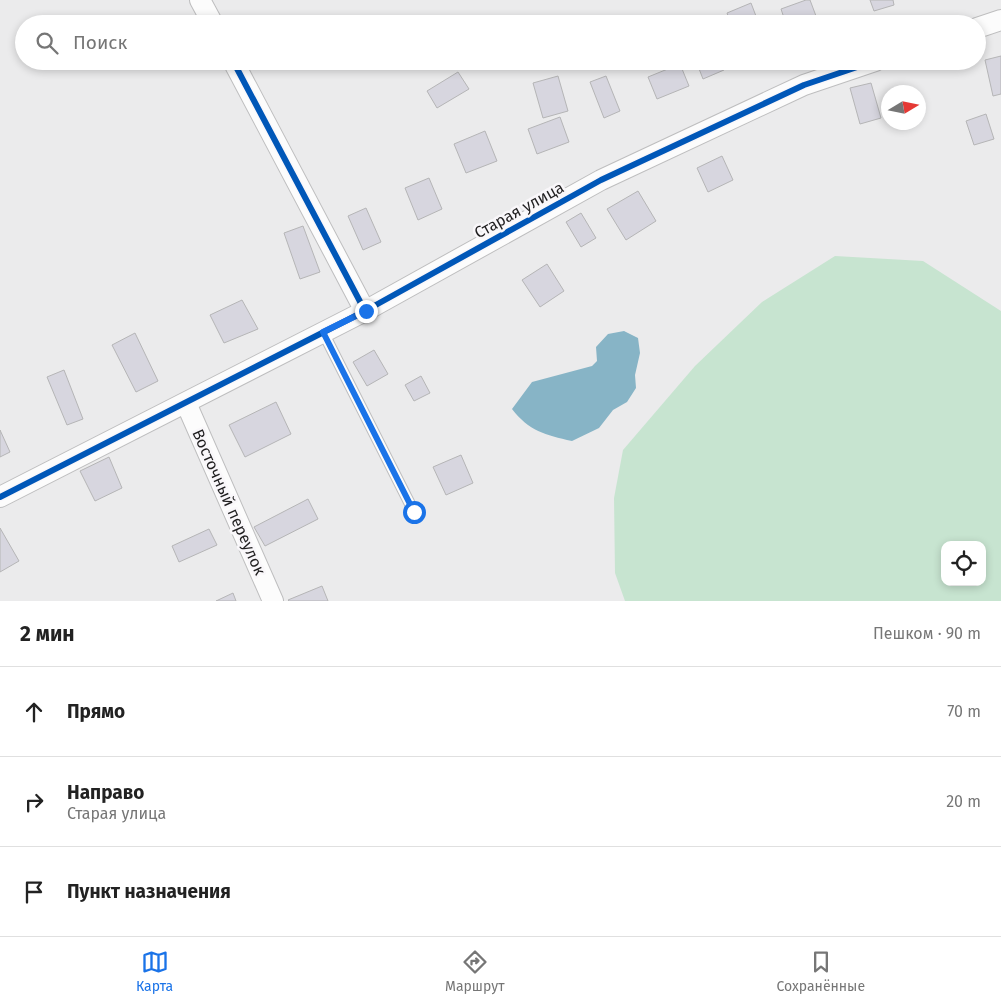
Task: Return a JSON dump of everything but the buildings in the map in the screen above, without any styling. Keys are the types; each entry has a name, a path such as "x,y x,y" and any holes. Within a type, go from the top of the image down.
{"street":[{"path":"200,0 208,15"},
{"path":"986,25 1001,20"},
{"path":"238,70 366,311"},
{"name":"Старая улица","path":"0,497 366,311 601,180 804,84 847,70"},
{"name":"Восточный переулок","path":"186,403 272,601"}],"lane":[{"path":"323,332 414,512"}],"green space":[{"path":"835,256 923,261 1001,311 1001,601 625,601 615,573 614,498 623,450 695,366 762,302"}],"water":[{"path":"624,331 638,338 640,353 635,375 636,388 627,402 613,410 599,428 572,441 538,431 525,422 512,409 532,382 592,366 597,361 596,347 608,334"}],"cycle path":[{"path":"238,70 365,311"},
{"path":"0,497 365,311 601,180 804,85 848,70"}],"route":[{"path":"366,311 323,332 414,512"}]}
